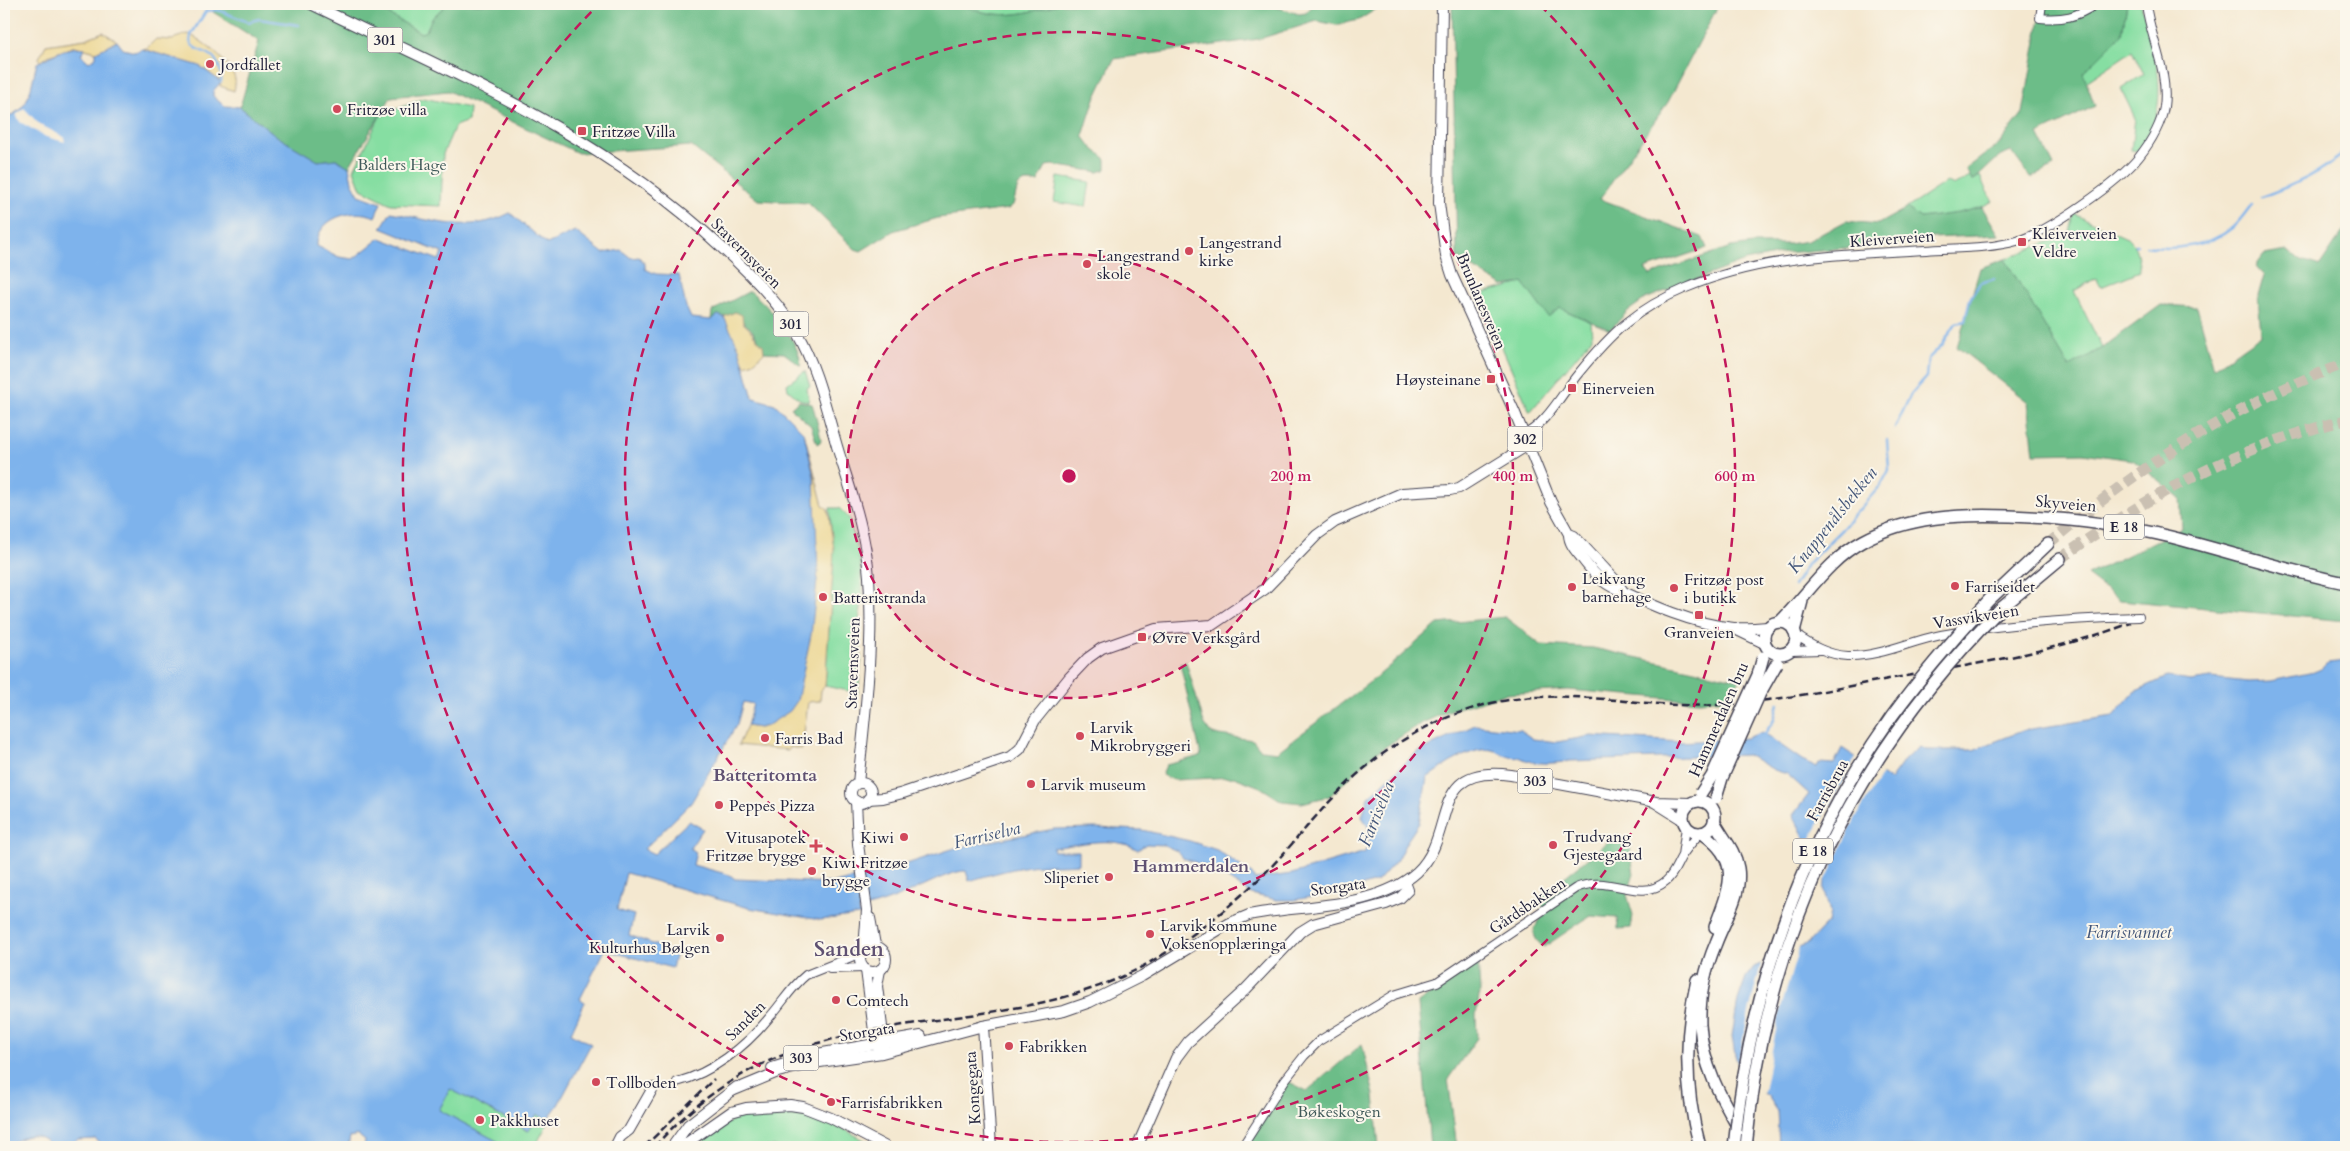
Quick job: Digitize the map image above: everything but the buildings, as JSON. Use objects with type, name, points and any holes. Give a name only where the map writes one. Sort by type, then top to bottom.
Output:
[{"type":"highway","name":"Skyveien","points":[[1780,622],[1803,599],[1834,562],[1873,536],[1922,520],[1978,515],[2053,517],[2108,524],[2172,537],[2298,573],[2346,584]]},
{"type":"highway","name":"Farrisbrua","points":[[1734,1147],[1742,1081],[1754,1021],[1779,936],[1805,869],[1837,804],[1888,722],[1936,660],[1989,600],[2048,544]]},
{"type":"highway","name":"Farrisbrua","points":[[1748,1147],[1757,1065],[1777,981],[1802,906],[1830,842],[1866,777],[1907,715],[1945,668],[1999,610],[2060,559]]},
{"type":"highway","name":"Skyveien","points":[[1795,633],[1803,599]]},
{"type":"highway","name":"E 18","points":[[1768,627],[1780,622]]},
{"type":"highway","points":[[1780,622],[1787,624],[1795,633]]},
{"type":"highway","points":[[1768,627],[1765,633],[1765,649],[1774,654],[1788,652]]},
{"type":"highway","name":"E 18","points":[[1788,652],[1795,644],[1795,633]]},
{"type":"highway","name":"Hammerdalen bru","points":[[1695,799],[1716,767],[1758,676],[1765,649]]},
{"type":"highway","name":"Hammerdalen bru","points":[[1714,816],[1716,798],[1722,778],[1760,693],[1777,663],[1788,652]]},
{"type":"highway","points":[[1700,1147],[1690,1096],[1688,1032],[1699,972],[1727,894],[1730,874],[1728,860],[1721,848],[1701,833],[1692,832],[1680,816],[1695,799],[1708,803],[1714,816],[1710,828],[1701,833]]},
{"type":"highway","name":"E 18","points":[[1714,816],[1736,858],[1738,883],[1736,895],[1716,942],[1705,975],[1701,1001],[1702,1037],[1712,1080],[1748,1147]]},
{"type":"main road","name":"Stavernsveien","points":[[311,4],[512,101],[605,154],[663,196],[707,233],[759,284],[783,312],[804,346],[814,374],[865,545],[870,593],[864,731],[865,785]]},
{"type":"main road","name":"Brunlanesveien","points":[[1442,4],[1438,190],[1444,247],[1452,275],[1528,445],[1551,502],[1569,534],[1569,540],[1584,561],[1608,584],[1636,599],[1671,612],[1734,628],[1768,627]]},
{"type":"main road","points":[[864,800],[883,798],[920,788],[1010,757],[1020,749],[1035,720],[1069,678],[1088,658],[1111,643],[1156,629],[1212,625],[1265,589],[1318,534],[1353,513],[1402,493],[1459,488],[1528,445]]},
{"type":"main road","name":"Brunlanesveien","points":[[1734,628],[1765,649]]},
{"type":"main road","name":"Storgata","points":[[672,1147],[681,1134],[702,1114],[732,1091],[778,1072],[967,1027],[983,1026],[1064,1011],[1090,1002],[1142,976],[1230,923],[1248,915],[1376,896],[1405,882],[1418,871],[1431,854],[1451,796],[1460,784],[1473,776],[1492,773],[1504,774],[1653,802],[1680,816]]},
{"type":"main road","points":[[865,785],[889,795]]},
{"type":"main road","name":"301","points":[[864,800],[852,792],[865,785],[871,793],[864,800],[858,844],[867,910],[875,945],[883,949],[886,956],[885,965],[880,970],[878,986],[881,1046]]},
{"type":"main road","points":[[1680,816],[1695,799]]},
{"type":"main road","points":[[1137,1147],[1176,1058],[1188,1042],[1224,1010],[1300,932],[1313,924],[1374,908],[1400,898],[1408,890],[1405,882]]},
{"type":"main road","name":"301","points":[[867,910],[860,961],[865,969],[881,1046]]},
{"type":"main road","points":[[862,951],[875,945]]},
{"type":"main road","points":[[865,969],[874,972],[880,970]]},
{"type":"main road","name":"Kongegata","points":[[983,1026],[991,1147]]},
{"type":"main road","points":[[615,1147],[620,1137],[629,1130],[653,1088]]},
{"type":"main road","points":[[681,1147],[730,1112],[746,1108],[790,1105],[803,1106],[832,1118],[886,1147]]},
{"type":"main road","points":[[681,1134],[694,1137]]},
{"type":"street","points":[[2042,4],[2040,18],[2078,16],[2096,4]]},
{"type":"street","name":"Kleiverveien","points":[[1523,435],[1536,428],[1579,372],[1631,317],[1653,303],[1686,288],[1721,274],[1761,263],[1799,258],[1972,247],[2016,241],[2042,230],[2067,214],[2128,169],[2146,148],[2158,127],[2164,108],[2165,91],[2146,4]]},
{"type":"street","name":"Vassvikveien","points":[[1795,633],[1821,650],[1838,655],[1859,656],[1928,638],[2005,625],[2138,617]]},
{"type":"street","name":"Vassvikveien","points":[[1788,652],[1821,650]]},
{"type":"street","name":"Gårdsbakken","points":[[1680,816],[1682,855]]},
{"type":"street","name":"Gårdsbakken","points":[[1242,1147],[1285,1080],[1311,1048],[1328,1035],[1394,995],[1437,982],[1576,888],[1599,882],[1638,890],[1652,888],[1670,877],[1682,855],[1701,833]]},
{"type":"street","name":"Sanden","points":[[677,1082],[714,1066],[738,1049],[763,1026],[806,975],[825,969],[862,951]]},
{"type":"street","name":"Sanden","points":[[825,969],[865,969]]},
{"type":"green space","points":[[217,4],[371,4],[421,33],[426,31],[432,18],[447,4],[961,4],[986,13],[1010,15],[1058,4],[1266,4],[1299,14],[1306,13],[1314,4],[1384,4],[1359,20],[1336,25],[1317,21],[1259,39],[1114,59],[1094,101],[1083,136],[1092,148],[1106,159],[1106,169],[1099,172],[1052,165],[1046,166],[1038,182],[1025,182],[1018,186],[1013,205],[1008,209],[938,218],[893,231],[861,251],[855,249],[808,203],[758,200],[691,146],[578,153],[448,91],[391,97],[349,167],[336,159],[318,161],[278,137],[240,107],[259,41],[213,12]]},
{"type":"green space","points":[[371,4],[447,4],[432,18],[426,32],[421,33]]},
{"type":"green space","points":[[961,4],[1058,4],[1010,15],[986,13]]},
{"type":"green space","points":[[1452,4],[1719,4],[1668,102],[1600,199],[1702,237],[1707,248],[1645,269],[1650,275],[1731,247],[1808,241],[1846,221],[1878,224],[1907,208],[1920,218],[1959,213],[1982,207],[1999,235],[1931,238],[1893,244],[1785,253],[1745,261],[1645,299],[1628,311],[1610,330],[1560,308],[1548,317],[1523,283],[1503,286],[1457,258]]},
{"type":"green space","points":[[2046,4],[2127,4],[2122,34],[2083,73],[2095,106],[2038,134],[2054,166],[2031,178],[2011,151],[1995,160],[1972,181],[1966,169],[2000,143],[2023,113],[2040,19]]},
{"type":"green space","points":[[2127,4],[2141,4],[2152,42],[2158,79],[2159,98],[2156,116],[2149,134],[2137,151],[2131,150],[2135,118],[2121,89],[2144,74],[2132,51],[2086,82],[2083,73],[2122,34]]},
{"type":"green space","name":"Balders Hage","points":[[424,98],[469,108],[468,121],[455,126],[443,154],[441,206],[391,204],[361,189],[354,170],[380,116]]},
{"type":"green space","points":[[1980,176],[1993,201],[1976,209],[1920,218],[1907,208],[1946,182],[1955,185],[1970,177],[1972,181]]},
{"type":"green space","points":[[1058,177],[1090,182],[1086,207],[1054,202]]},
{"type":"green space","points":[[2074,214],[2129,239],[2136,250],[2140,271],[2101,287],[2096,278],[2074,291],[2102,348],[2069,368],[2005,259],[2070,233]]},
{"type":"green space","points":[[2346,227],[2346,621],[2120,600],[2087,575],[2182,528],[2180,498],[2133,460],[2083,453],[2034,454],[2028,402],[1957,347],[1980,268],[2005,259],[2069,367],[2102,348],[2161,305],[2197,307],[2214,368],[2261,335],[2258,296],[2264,275],[2256,266],[2264,255],[2287,251],[2302,260],[2320,266]]},
{"type":"green space","points":[[1523,283],[1548,316],[1560,308],[1591,322],[1592,338],[1530,412],[1479,294]]},
{"type":"green space","points":[[750,291],[774,315],[789,335],[799,356],[801,366],[784,353],[764,352],[763,345],[735,312],[724,317],[718,315],[711,320],[712,311]]},
{"type":"green space","points":[[805,371],[810,386],[807,388],[809,402],[799,399],[788,390],[787,384]]},
{"type":"green space","points":[[799,401],[812,404],[821,438],[821,441],[817,444],[811,426],[791,408]]},
{"type":"green space","points":[[830,508],[839,508],[849,518],[860,562],[863,597],[859,620],[861,661],[858,693],[825,686],[833,570]]},
{"type":"green space","points":[[1505,617],[1541,645],[1593,648],[1740,680],[1727,699],[1699,701],[1568,690],[1505,694],[1451,710],[1420,724],[1373,755],[1330,796],[1302,803],[1282,801],[1260,787],[1234,777],[1174,780],[1162,775],[1166,765],[1201,756],[1180,663],[1186,662],[1204,723],[1212,734],[1253,740],[1261,750],[1277,752],[1378,676],[1438,624]]},
{"type":"green space","points":[[1618,834],[1623,844],[1629,842],[1634,874],[1627,895],[1633,915],[1631,928],[1618,929],[1617,918],[1590,916],[1544,947],[1539,943],[1534,934],[1536,925],[1547,912],[1537,899]]},
{"type":"green space","points":[[1478,960],[1480,991],[1476,1015],[1477,1038],[1448,1079],[1457,1147],[1430,1147],[1418,1003]]},
{"type":"green space","name":"Bøkeskogen","points":[[1362,1044],[1374,1095],[1379,1147],[1242,1147],[1285,1080],[1307,1091]]},
{"type":"green space","points":[[450,1089],[528,1131],[537,1114],[549,1121],[537,1143],[543,1147],[508,1147],[439,1110]]},
{"type":"green space","points":[[795,1111],[829,1121],[877,1147],[704,1147],[704,1136],[740,1116]]},
{"type":"sand","points":[[103,32],[117,41],[96,52],[75,46],[48,56],[40,62],[39,58],[46,45],[86,39]]},
{"type":"sand","name":"Jordfallet","points":[[188,34],[207,46],[227,65],[235,78],[234,91],[220,86],[221,82],[200,66],[142,49],[147,48],[156,39],[173,40]]},
{"type":"sand","points":[[735,312],[742,315],[743,323],[763,345],[764,352],[754,362],[745,365],[724,317]]},
{"type":"sand","points":[[804,433],[823,505],[828,509],[834,549],[825,686],[821,690],[820,701],[808,702],[802,749],[789,747],[788,750],[738,745],[747,726],[759,728],[767,726],[814,520],[814,477]]},
{"type":"water","points":[[117,41],[123,49],[135,52],[142,49],[200,66],[221,82],[213,91],[213,96],[224,106],[240,107],[278,137],[318,161],[336,159],[349,167],[352,182],[359,195],[381,203],[375,217],[357,213],[347,214],[329,222],[318,236],[317,246],[339,257],[353,259],[380,238],[439,260],[442,253],[381,228],[391,212],[451,224],[480,223],[510,213],[547,244],[575,231],[603,253],[621,250],[631,258],[639,257],[645,264],[645,269],[656,274],[679,275],[686,307],[691,318],[711,320],[718,315],[724,317],[739,348],[753,398],[775,404],[804,433],[814,477],[818,572],[811,635],[797,701],[790,711],[767,726],[759,728],[747,726],[753,704],[743,702],[737,724],[691,803],[644,849],[654,854],[689,821],[703,829],[690,848],[696,852],[693,865],[730,875],[735,879],[833,883],[873,875],[955,848],[1054,829],[1095,828],[1142,830],[1190,841],[1217,850],[1252,874],[1254,879],[1292,874],[1365,852],[1370,834],[1368,826],[1362,817],[1368,797],[1416,753],[1475,725],[1520,730],[1533,739],[1557,742],[1591,736],[1680,742],[1747,738],[1762,732],[1802,760],[1817,767],[1819,763],[1834,764],[1842,748],[1890,780],[1906,758],[1920,747],[1926,750],[1973,750],[2025,730],[2113,716],[2134,692],[2167,677],[2190,681],[2211,678],[2248,682],[2271,681],[2314,672],[2321,669],[2327,663],[2346,661],[2346,1147],[1779,1147],[1777,1110],[1768,1096],[1755,1088],[1738,1064],[1732,1036],[1738,1000],[1746,977],[1754,967],[1808,943],[1828,922],[1830,912],[1823,888],[1826,880],[1793,815],[1809,794],[1787,774],[1774,770],[1748,755],[1544,763],[1525,760],[1519,757],[1509,757],[1492,750],[1484,750],[1458,758],[1427,778],[1419,823],[1397,860],[1378,881],[1357,888],[1295,900],[1277,900],[1251,894],[1211,868],[1183,858],[1177,851],[1164,845],[1146,844],[1138,850],[1129,845],[1108,842],[1053,848],[1054,851],[1079,851],[1079,864],[1023,867],[969,881],[966,871],[957,872],[895,898],[859,909],[860,915],[820,920],[749,908],[626,873],[617,910],[634,915],[629,935],[676,953],[672,968],[605,950],[580,999],[585,1002],[571,1033],[591,1044],[558,1105],[547,1120],[537,1114],[529,1131],[450,1089],[439,1110],[508,1147],[364,1147],[365,1141],[358,1135],[350,1137],[348,1147],[106,1147],[95,1139],[77,1140],[70,1147],[54,1147],[37,1136],[28,1136],[8,1147],[4,1147],[4,118],[20,110],[24,104],[31,89],[37,63],[60,52],[78,47],[85,48],[81,55],[89,62],[96,57],[96,52]]},
{"type":"pier","points":[[24,108],[39,124],[64,137],[65,142],[46,137],[20,122],[16,115]]},
{"type":"pier","points":[[1857,755],[1883,772],[1855,819],[1821,890],[1823,880],[1806,847]]},
{"type":"pier","points":[[1800,944],[1779,1015],[1763,1096],[1745,1083],[1737,1067],[1750,1007],[1762,960]]},
{"type":"waterway","points":[[221,82],[220,69],[217,62],[209,54],[197,49],[190,42],[191,35],[206,11],[218,10],[248,22],[259,19],[299,25]]},
{"type":"waterway","name":"Knappenålsbekken","points":[[2261,197],[2306,178],[2327,166],[2346,151]]},
{"type":"waterway","name":"Knappenålsbekken","points":[[2146,246],[2168,248],[2203,243],[2232,228],[2252,204]]},
{"type":"waterway","name":"Knappenålsbekken","points":[[1895,428],[1911,394],[1926,377],[1928,359],[1942,345],[1956,323],[1965,321],[1970,299],[1980,283],[1994,279]]},
{"type":"waterway","name":"Knappenålsbekken","points":[[1794,586],[1808,563],[1842,529],[1881,485],[1889,470],[1887,440]]},
{"type":"waterway","name":"Knappenålsbekken","points":[[1764,735],[1774,720],[1778,703]]},
{"type":"tunnel","points":[[2048,544],[2118,488],[2189,440],[2263,399],[2346,363]]},
{"type":"tunnel","points":[[2060,559],[2126,514],[2196,475],[2269,443],[2346,420]]},
{"type":"railway","points":[[654,1147],[690,1112],[726,1084],[763,1064],[802,1048],[884,1028],[997,1011],[1057,999],[1115,980],[1153,961],[1206,925],[1239,897],[1270,868],[1336,795],[1369,764],[1425,728],[1466,710],[1517,699],[1546,697],[1574,697],[1687,705],[1716,705],[1777,699],[2006,658],[2069,643],[2131,623]]},
{"type":"railway","points":[[644,1147],[714,1079]]},
{"type":"place","name":"Jordfallet","points":[[210,64]]},
{"type":"place","name":"Fritzøe villa","points":[[337,109]]},
{"type":"place","name":"Fritzøe Villa","points":[[582,131]]},
{"type":"place","name":"Kleiverveien Veldre","points":[[2022,242]]},
{"type":"place","name":"Langestrand kirke","points":[[1189,251]]},
{"type":"place","name":"Langestrand skole","points":[[1087,264]]},
{"type":"place","name":"Høysteinane","points":[[1491,379]]},
{"type":"place","name":"Einerveien","points":[[1572,388]]},
{"type":"place","name":"Farriseidet","points":[[1955,586]]},
{"type":"place","name":"Leikvang barnehage","points":[[1572,587]]},
{"type":"place","name":"Fritzøe post i butikk","points":[[1674,588]]},
{"type":"place","name":"Batteristranda","points":[[823,597]]},
{"type":"place","name":"Granveien","points":[[1699,615]]},
{"type":"place","name":"Øvre Verksgård","points":[[1142,637]]},
{"type":"place","name":"Larvik Mikrobryggeri","points":[[1080,736]]},
{"type":"place","name":"Farris Bad","points":[[765,738]]},
{"type":"place","name":"Larvik museum","points":[[1031,784]]},
{"type":"place","name":"Peppes Pizza","points":[[719,805]]},
{"type":"place","name":"Kiwi","points":[[904,837]]},
{"type":"place","name":"Trudvang Gjestegaard","points":[[1553,845]]},
{"type":"place","name":"Vitusapotek Fritzøe brygge","points":[[816,846]]},
{"type":"place","name":"Kiwi Fritzøe brygge","points":[[812,871]]},
{"type":"place","name":"Sliperiet","points":[[1109,877]]},
{"type":"place","name":"Larvik kommune Voksenopplæringa","points":[[1150,934]]},
{"type":"place","name":"Larvik Kulturhus Bølgen","points":[[720,938]]},
{"type":"place","name":"Comtech","points":[[836,1000]]},
{"type":"place","name":"Fabrikken","points":[[1009,1046]]},
{"type":"place","name":"Tollboden","points":[[596,1082]]},
{"type":"place","name":"Farrisfabrikken","points":[[831,1102]]},
{"type":"place","name":"Pakkhuset","points":[[480,1120]]},
{"type":"district","name":"Batteritomta","points":[[765,775]]},
{"type":"district","name":"Hammerdalen","points":[[1191,866]]},
{"type":"district","name":"Sanden","points":[[849,949]]},
{"type":"water label","name":"Farriselva","points":[[1376,814]]},
{"type":"water label","name":"Farriselva","points":[[987,835]]},
{"type":"water label","name":"Farrisvannet","points":[[2129,932]]}]
